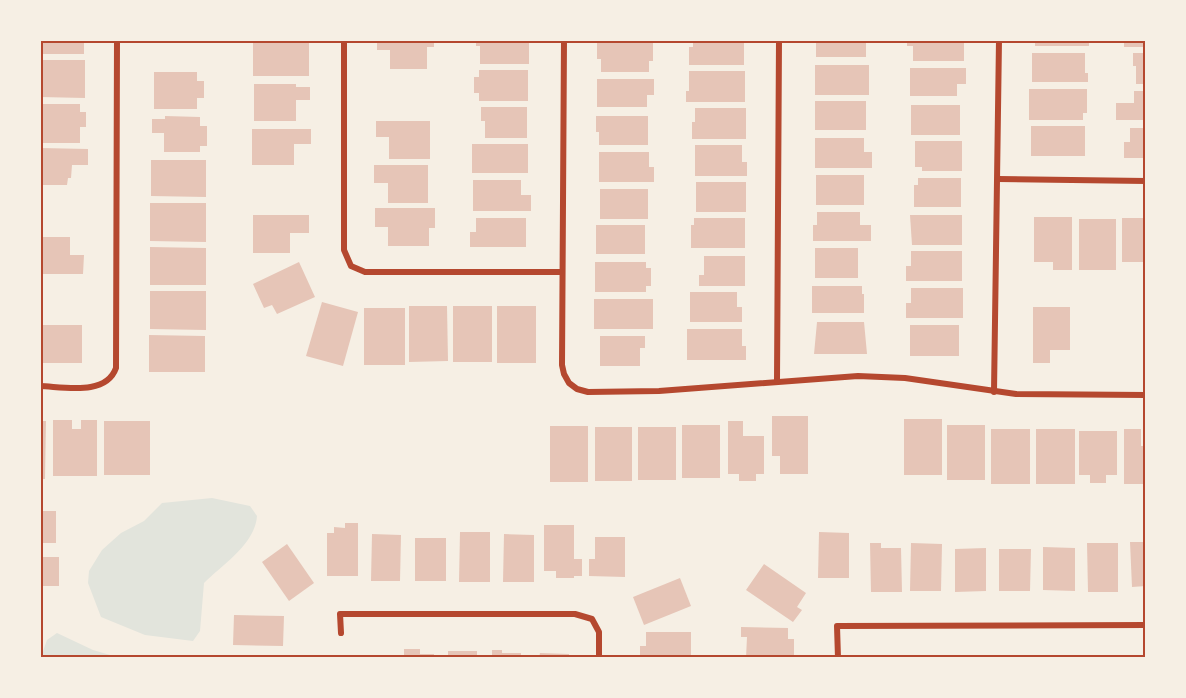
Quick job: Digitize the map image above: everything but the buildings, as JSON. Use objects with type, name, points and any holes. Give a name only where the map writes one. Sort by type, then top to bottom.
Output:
[{"type":"street","points":[[40,386],[94,387],[109,381],[116,368],[117,40]]},
{"type":"street","points":[[344,40],[344,250],[351,266],[365,272],[562,272]]},
{"type":"street","points":[[564,40],[562,364],[569,383],[578,389],[588,392],[634,392],[832,377],[880,377],[1016,394],[1146,395]]},
{"type":"street","points":[[777,381],[780,40]]},
{"type":"street","points":[[994,392],[999,40]]},
{"type":"street","points":[[998,179],[1146,181]]},
{"type":"street","points":[[341,633],[340,614],[575,614],[592,620],[599,632],[598,657]]},
{"type":"street","points":[[838,657],[837,626],[1146,625]]},
{"type":"shaded area","points":[[212,498],[250,506],[257,516],[251,536],[229,561],[204,583],[200,631],[193,641],[145,635],[101,617],[88,583],[89,571],[102,550],[121,533],[144,521],[162,503]]},
{"type":"shaded area","points":[[57,633],[93,650],[117,657],[41,657],[47,640]]}]
